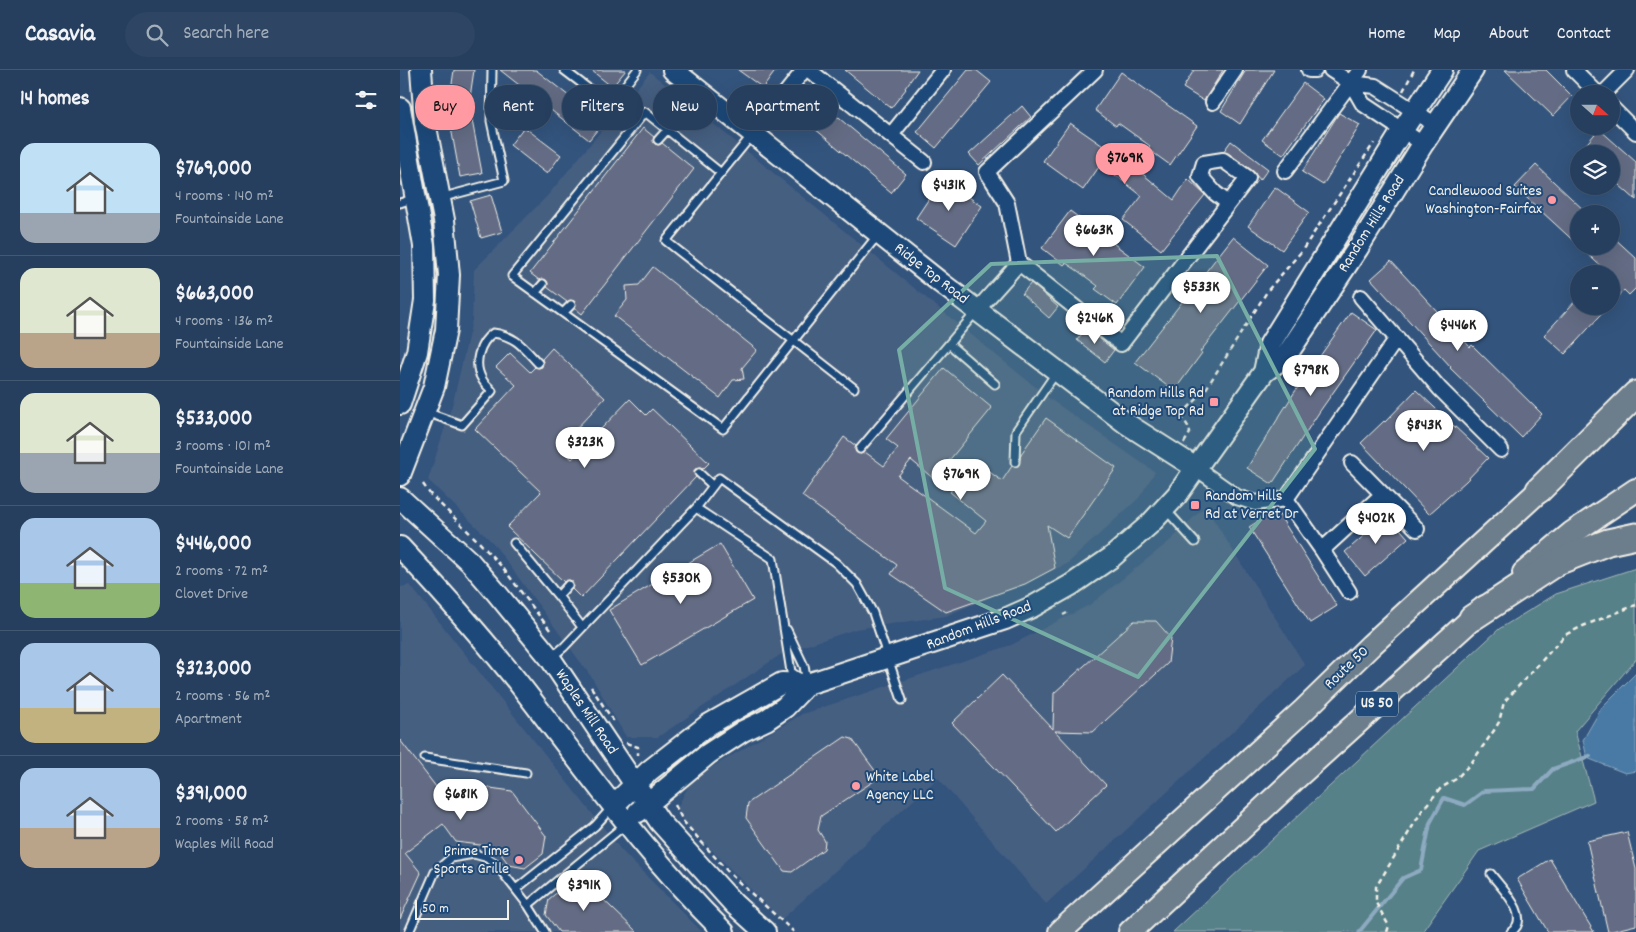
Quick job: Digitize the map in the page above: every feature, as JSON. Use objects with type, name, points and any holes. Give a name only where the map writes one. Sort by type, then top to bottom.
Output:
[{"type":"highway","points":[[1539,490],[1636,394]]},
{"type":"highway","points":[[1472,618],[1557,562],[1608,542],[1636,536]]},
{"type":"main road","name":"Route 50","points":[[1060,932],[1304,710],[1371,645],[1539,490],[1636,406]]},
{"type":"main road","name":"US 50","points":[[1130,932],[1472,618],[1572,534],[1636,490]]},
{"type":"street","points":[[400,475],[434,387],[446,330],[449,275],[444,220],[426,122],[421,70]]},
{"type":"street","name":"Ridge Top Road","points":[[673,70],[977,310],[1127,424],[1196,468]]},
{"type":"street","points":[[754,134],[804,70]]},
{"type":"street","points":[[809,70],[924,162]]},
{"type":"street","points":[[891,135],[943,70]]},
{"type":"street","points":[[1095,70],[987,172],[1007,203],[1019,263],[1121,344],[1228,203]]},
{"type":"street","points":[[1213,102],[1235,70]]},
{"type":"street","points":[[1309,70],[1315,70]]},
{"type":"street","points":[[1331,70],[1351,83],[1375,86],[1436,125]]},
{"type":"street","points":[[1285,171],[1360,70]]},
{"type":"street","name":"Random Hills Road","points":[[1264,372],[1270,344],[1395,126],[1407,107],[1442,70]]},
{"type":"street","name":"Random Hills Road","points":[[613,806],[649,771],[708,725],[782,683],[807,684],[973,630],[1032,607],[1072,585],[1112,557],[1150,524],[1177,494],[1264,372],[1286,356],[1473,70]]},
{"type":"street","points":[[1574,70],[1589,85]]},
{"type":"street","points":[[1612,85],[1627,70]]},
{"type":"street","points":[[1351,83],[1363,104],[1423,144]]},
{"type":"street","points":[[400,108],[408,200],[424,246],[425,300],[416,352],[400,404]]},
{"type":"street","points":[[1620,116],[1636,132]]},
{"type":"street","points":[[977,310],[1019,263]]},
{"type":"street","points":[[1361,297],[1440,389],[1501,450]]},
{"type":"street","points":[[1196,468],[1237,497],[1255,504],[1286,499],[1397,338]]},
{"type":"street","points":[[1352,463],[1417,529]]},
{"type":"street","points":[[1322,550],[1383,494]]},
{"type":"street","name":"Waples Mill Road","points":[[400,498],[470,562],[495,591],[550,658],[646,804],[671,836],[734,904],[765,932]]},
{"type":"street","points":[[1286,499],[1349,592]]},
{"type":"street","name":"Waples Mill Road","points":[[400,547],[425,573],[505,666],[651,854],[724,932]]},
{"type":"street","points":[[400,567],[411,568],[425,573]]},
{"type":"street","name":"Random Hills Road","points":[[626,824],[646,804],[708,754],[785,707],[807,684]]},
{"type":"lane","points":[[440,198],[504,181],[491,120],[492,70]]},
{"type":"lane","points":[[564,70],[610,105],[637,70]]},
{"type":"lane","points":[[653,119],[645,112],[512,276],[723,429],[879,234]]},
{"type":"lane","points":[[658,140],[667,130],[721,173]]},
{"type":"lane","points":[[754,134],[666,241],[854,388]]},
{"type":"lane","points":[[535,293],[543,284]]},
{"type":"lane","points":[[563,313],[571,305]]},
{"type":"lane","points":[[860,449],[977,310]]},
{"type":"lane","points":[[425,412],[462,425],[492,391],[482,381],[478,370],[481,347],[486,338],[493,333],[505,334],[515,339],[538,363]]},
{"type":"lane","points":[[949,344],[995,384]]},
{"type":"lane","points":[[1015,462],[1016,431],[1058,371]]},
{"type":"lane","points":[[699,473],[713,486]]},
{"type":"lane","points":[[550,658],[564,647],[696,508],[719,478],[836,563],[857,584],[873,612],[902,700]]},
{"type":"lane","points":[[696,508],[773,559],[791,672],[807,684]]},
{"type":"lane","points":[[1164,508],[1195,542]]},
{"type":"lane","points":[[514,543],[582,627]]},
{"type":"lane","points":[[558,596],[568,585]]},
{"type":"lane","points":[[783,623],[804,666],[807,684]]},
{"type":"lane","points":[[425,758],[526,773]]},
{"type":"lane","points":[[516,889],[595,826],[613,806]]},
{"type":"lane","points":[[528,905],[626,824]]},
{"type":"lane","points":[[409,932],[436,872],[451,858],[474,854],[485,857],[495,863],[528,905],[545,932]]},
{"type":"lane","points":[[1491,874],[1518,910],[1520,918],[1516,929],[1512,932]]},
{"type":"path","points":[[1407,107],[1406,82],[1414,70]]},
{"type":"path","points":[[1177,456],[1190,433],[1179,412],[1187,409],[1204,392],[1268,290],[1301,252],[1395,126]]},
{"type":"path","points":[[1387,932],[1389,926],[1376,903],[1376,888],[1423,809],[1441,788],[1456,778],[1472,762],[1495,730],[1504,702],[1566,636],[1583,626],[1636,605]]},
{"type":"path","points":[[1063,615],[1066,612]]},
{"type":"path","points":[[675,805],[683,821],[730,873],[794,932]]},
{"type":"highlighted area","points":[[1217,256],[1315,449],[1138,677],[945,588],[899,350],[991,264]]},
{"type":"shaded area","points":[[650,72],[666,85],[653,85],[653,130],[717,130],[717,127],[1050,399],[1155,472],[1139,498],[1067,564],[946,616],[856,629],[783,653],[658,737],[626,737],[592,678],[493,543],[428,480],[453,402],[472,320],[474,270],[548,195],[602,130],[643,130],[643,85],[639,85]]},
{"type":"shaded area","points":[[1205,506],[1305,665],[1046,904],[938,778],[781,920],[683,821],[677,808],[692,779],[802,714],[1011,645],[1091,604],[1172,539]]},
{"type":"shaded area","points":[[410,585],[622,851],[702,932],[400,932],[400,587]]},
{"type":"shaded area","points":[[1636,673],[1636,771],[1625,773],[1587,758],[1583,740],[1602,707]]},
{"type":"green space","points":[[1636,568],[1636,659],[1575,731],[1594,801],[1479,851],[1422,932],[1173,932],[1499,629],[1556,594]]},
{"type":"building","points":[[454,70],[474,70],[472,85],[452,85]]},
{"type":"building","points":[[500,70],[536,70],[562,91],[562,119],[552,111],[552,85],[519,85]]},
{"type":"building","points":[[591,70],[626,70],[614,85],[610,85]]},
{"type":"building","points":[[738,70],[776,70],[765,85],[759,85]]},
{"type":"building","points":[[845,70],[918,70],[891,108]]},
{"type":"building","points":[[968,70],[976,70],[991,82],[936,148],[917,132]]},
{"type":"building","points":[[1194,70],[1223,70],[1204,101],[1183,88]]},
{"type":"building","points":[[1246,70],[1274,70],[1240,124],[1221,111]]},
{"type":"building","points":[[1505,70],[1546,70],[1570,94],[1570,98],[1553,116]]},
{"type":"building","points":[[1121,72],[1197,126],[1170,165],[1148,149],[1150,146],[1118,123],[1116,126],[1095,110]]},
{"type":"building","points":[[1303,83],[1324,99],[1283,155],[1262,140]]},
{"type":"building","points":[[1022,106],[1031,117],[979,165],[969,154]]},
{"type":"building","points":[[1339,113],[1360,125],[1323,185],[1302,172]]},
{"type":"building","points":[[838,117],[906,174],[891,193],[816,130],[838,130]]},
{"type":"building","points":[[1070,123],[1119,157],[1120,155],[1174,200],[1188,179],[1205,195],[1161,250],[1123,220],[1142,196],[1101,164],[1083,190],[1043,161]]},
{"type":"building","points":[[643,128],[654,137],[653,141],[655,144],[659,145],[662,143],[694,169],[582,314],[575,308],[576,304],[574,301],[570,300],[567,302],[547,287],[548,283],[546,280],[539,280],[530,273]]},
{"type":"building","points":[[451,130],[474,130],[482,173],[460,177]]},
{"type":"building","points":[[522,130],[528,130],[561,155],[547,174],[510,145]]},
{"type":"building","points":[[576,130],[597,130],[589,140]]},
{"type":"building","points":[[1594,135],[1606,135],[1617,145],[1586,145]]},
{"type":"building","points":[[1231,141],[1268,169],[1260,180],[1253,171],[1228,153],[1223,152]]},
{"type":"building","points":[[1620,148],[1636,162],[1636,200],[1620,186]]},
{"type":"building","name":"Candlewood Suites Washington-Fairfax","points":[[1536,165],[1578,205],[1570,205],[1570,238],[1515,187]]},
{"type":"building","points":[[942,179],[982,206],[956,245],[916,218]]},
{"type":"building","points":[[1275,187],[1309,212],[1282,250],[1248,226]]},
{"type":"building","points":[[491,195],[502,232],[481,238],[470,201]]},
{"type":"building","points":[[1070,211],[1145,267],[1117,305],[1095,289],[1098,286],[1066,263],[1064,265],[1042,248]]},
{"type":"building","points":[[1233,237],[1268,265],[1200,352],[1202,353],[1174,391],[1135,362]]},
{"type":"building","points":[[1620,243],[1636,258],[1636,288],[1629,295],[1624,290],[1620,294],[1620,265],[1599,265],[1589,255],[1620,255]]},
{"type":"building","points":[[1391,261],[1470,347],[1472,345],[1542,414],[1521,437],[1450,368],[1371,279]]},
{"type":"building","points":[[653,267],[757,350],[742,368],[744,379],[733,380],[720,398],[614,316],[627,300],[626,286],[639,285]]},
{"type":"building","points":[[1031,283],[1058,307],[1049,318],[1022,294]]},
{"type":"building","points":[[1570,307],[1570,315],[1601,315],[1565,354],[1544,335]]},
{"type":"building","points":[[1351,312],[1377,330],[1272,484],[1247,468],[1294,393]]},
{"type":"building","points":[[1086,328],[1114,350],[1105,362],[1077,340]]},
{"type":"building","points":[[552,348],[605,398],[559,447],[572,459],[630,399],[646,415],[652,409],[709,463],[703,469],[695,469],[696,477],[581,598],[572,589],[572,581],[564,582],[507,527],[541,492],[475,429],[516,385],[496,367],[510,353],[530,372],[535,367],[542,367],[542,359]]},
{"type":"building","points":[[944,368],[992,408],[934,479],[911,460],[898,476],[976,533],[986,521],[950,492],[973,460],[1002,481],[1012,466],[1019,465],[1021,454],[1046,418],[1116,468],[1067,538],[1047,525],[1055,568],[1025,584],[946,612],[891,574],[897,565],[802,496],[844,437],[856,446],[855,450],[857,453],[865,452],[884,466],[898,448],[886,439]]},
{"type":"building","points":[[1416,390],[1488,458],[1466,481],[1429,514],[1361,443],[1385,422]]},
{"type":"building","points":[[1276,510],[1337,606],[1310,623],[1249,527]]},
{"type":"building","points":[[1388,515],[1408,538],[1365,576],[1345,552]]},
{"type":"building","points":[[720,544],[753,600],[642,665],[609,610]]},
{"type":"building","points":[[1134,621],[1156,621],[1171,638],[1168,663],[1093,732],[1055,731],[1106,785],[1056,832],[952,723],[1002,675],[1053,729],[1054,693]]},
{"type":"building","points":[[845,737],[852,739],[876,772],[874,781],[821,816],[818,830],[825,841],[824,849],[792,872],[784,871],[746,818],[748,803]]},
{"type":"building","points":[[400,740],[440,792],[453,783],[512,791],[546,836],[543,854],[525,868],[509,865],[496,847],[456,842],[443,824],[405,853],[421,873],[400,919]]},
{"type":"building","points":[[1627,832],[1636,869],[1636,925],[1608,932],[1587,841]]},
{"type":"building","points":[[1550,859],[1594,932],[1548,932],[1517,879]]},
{"type":"building","points":[[570,882],[588,885],[637,932],[559,932],[546,915],[549,899]]},
{"type":"waterway","points":[[1359,932],[1403,878],[1421,870],[1430,823],[1444,798],[1465,805],[1484,791],[1534,789],[1553,769],[1590,756]]},
{"type":"place","name":"Candlewood Suites Washington-Fairfax","points":[[1552,200]]},
{"type":"place","name":"Random Hills Rd at Ridge Top Rd","points":[[1214,402]]},
{"type":"place","name":"Random Hills Rd at Verret Dr","points":[[1195,505]]},
{"type":"place","name":"White Label Agency LLC","points":[[856,786]]},
{"type":"place","name":"Prime Time Sports Grille","points":[[519,860]]}]
